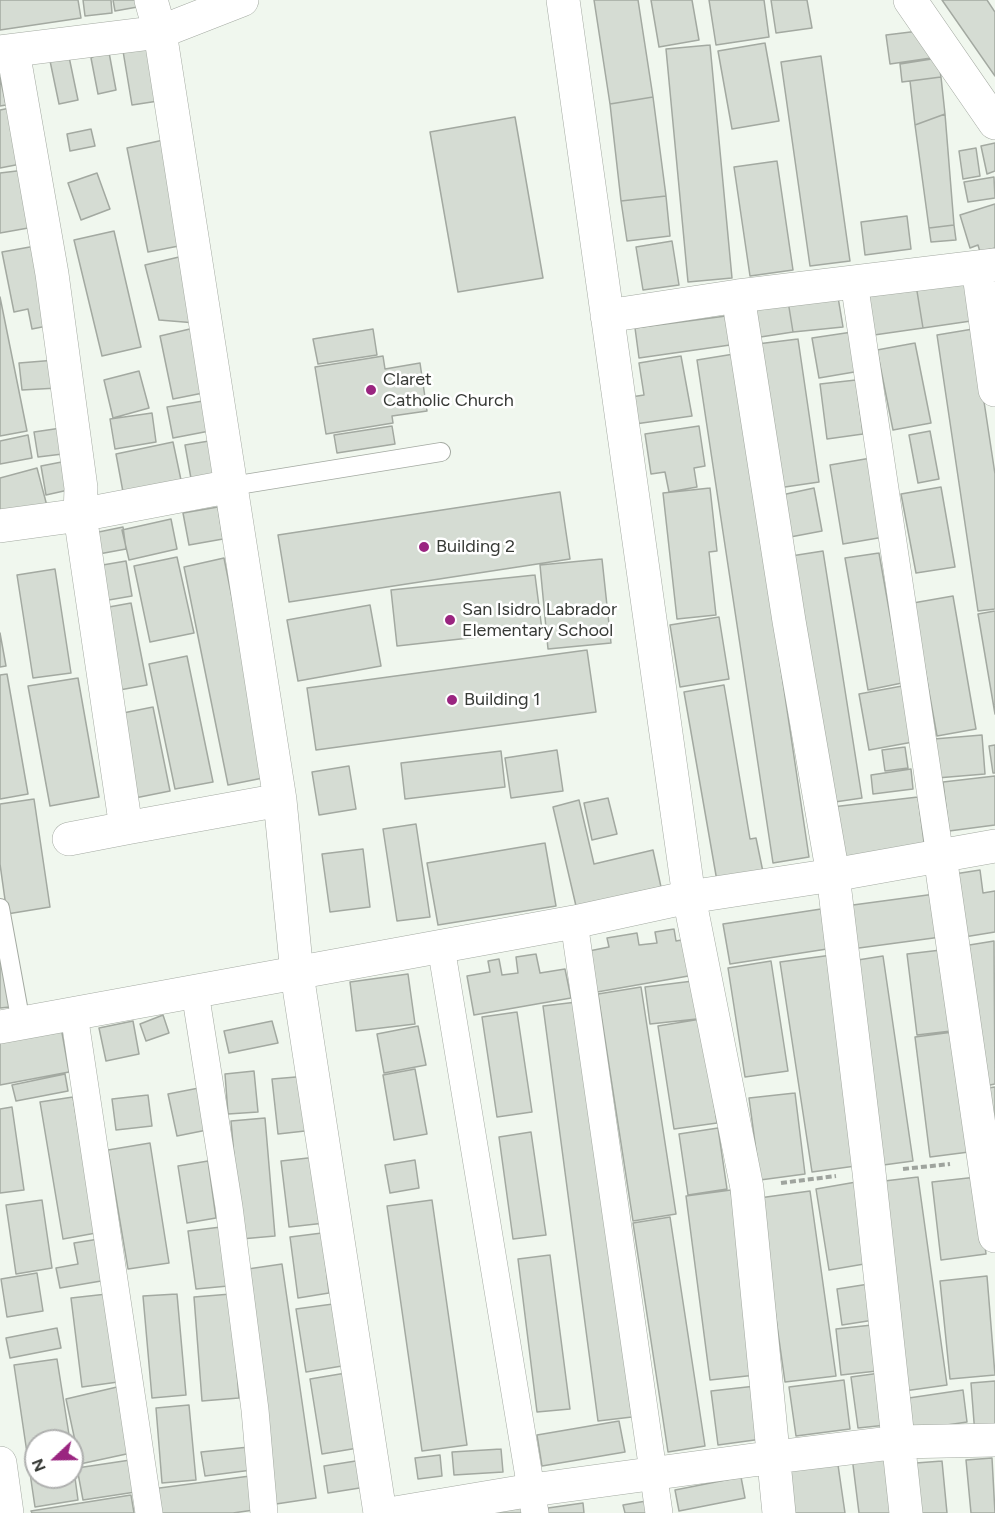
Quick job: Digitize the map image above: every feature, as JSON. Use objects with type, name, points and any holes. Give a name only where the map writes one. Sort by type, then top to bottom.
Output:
[{"type":"street","points":[[151,0],[160,32],[280,800],[297,974],[380,1513]]},
{"type":"street","points":[[126,828],[80,515],[81,488],[52,274],[7,52],[160,32],[242,0]]},
{"type":"street","points":[[563,0],[689,897],[747,1188],[779,1513]]},
{"type":"street","points":[[910,0],[995,123]]},
{"type":"street","points":[[607,316],[738,296],[987,266],[995,390]]},
{"type":"street","points":[[854,282],[995,1236]]},
{"type":"street","points":[[738,296],[789,621],[833,875],[906,1513]]},
{"type":"street","points":[[0,526],[80,515],[232,486]]},
{"type":"street","points":[[69,839],[280,800]]},
{"type":"street","points":[[10,1025],[574,922],[689,897],[833,875],[995,846]]},
{"type":"street","points":[[574,922],[659,1513]]},
{"type":"street","points":[[441,946],[533,1502]]},
{"type":"street","points":[[195,992],[229,1207],[255,1410],[264,1513]]},
{"type":"street","points":[[74,1014],[148,1513]]},
{"type":"street","points":[[394,1513],[533,1502],[654,1475],[775,1457],[899,1442],[995,1440]]},
{"type":"street","points":[[0,1463],[7,1513]]},
{"type":"lane","points":[[232,486],[441,452]]},
{"type":"lane","points":[[0,909],[10,1025]]},
{"type":"building","points":[[0,0],[78,0],[81,18],[0,30]]},
{"type":"building","points":[[83,0],[111,0],[112,13],[85,16]]},
{"type":"building","points":[[113,0],[142,0],[143,6],[115,11]]},
{"type":"building","points":[[594,0],[638,0],[653,97],[610,104]]},
{"type":"building","points":[[651,0],[692,0],[699,40],[659,47]]},
{"type":"building","points":[[709,0],[764,0],[769,37],[716,45]]},
{"type":"building","points":[[771,0],[807,0],[812,28],[776,33]]},
{"type":"building","points":[[942,0],[987,0],[995,12],[995,76]]},
{"type":"building","points":[[927,30],[931,58],[890,64],[886,35]]},
{"type":"building","points":[[765,43],[779,121],[732,129],[718,51]]},
{"type":"building","points":[[710,45],[732,278],[688,282],[666,49]]},
{"type":"building","points":[[156,46],[165,100],[132,105],[123,51]]},
{"type":"building","points":[[108,47],[116,90],[98,94],[91,58]]},
{"type":"building","points":[[68,52],[78,100],[59,104],[49,56]]},
{"type":"building","points":[[821,56],[850,261],[810,266],[781,62]]},
{"type":"building","points":[[938,58],[941,77],[902,82],[900,64]]},
{"type":"building","points":[[0,77],[6,105],[0,106]]},
{"type":"building","points":[[941,77],[945,114],[915,125],[910,81]]},
{"type":"building","points":[[653,97],[666,196],[621,201],[610,104]]},
{"type":"building","points":[[20,106],[31,162],[0,168],[0,110]]},
{"type":"building","points":[[945,114],[954,225],[929,228],[915,125]]},
{"type":"building","points":[[515,117],[543,278],[458,292],[430,132]]},
{"type":"building","points":[[91,129],[95,146],[70,151],[67,134]]},
{"type":"building","points":[[168,139],[189,244],[148,252],[127,148]]},
{"type":"building","points":[[995,143],[995,171],[987,174],[981,146]]},
{"type":"building","points":[[976,148],[980,176],[963,179],[959,151]]},
{"type":"building","points":[[777,161],[793,270],[750,276],[734,167]]},
{"type":"building","points":[[25,170],[34,227],[0,233],[0,173]]},
{"type":"building","points":[[97,173],[110,209],[81,220],[68,183]]},
{"type":"building","points":[[994,177],[995,198],[968,202],[964,182]]},
{"type":"building","points":[[666,196],[670,236],[627,241],[621,201]]},
{"type":"building","points":[[995,204],[995,248],[980,252],[978,245],[970,248],[960,215]]},
{"type":"building","points":[[907,216],[911,249],[865,255],[861,222]]},
{"type":"building","points":[[954,225],[956,240],[931,242],[929,228]]},
{"type":"building","points":[[114,231],[141,347],[102,356],[74,240]]},
{"type":"building","points":[[672,241],[679,285],[643,290],[636,247]]},
{"type":"building","points":[[41,245],[57,324],[32,329],[28,309],[14,312],[2,252]]},
{"type":"building","points":[[179,257],[196,323],[159,320],[145,265]]},
{"type":"building","points":[[965,278],[971,321],[923,328],[916,285]]},
{"type":"building","points":[[916,285],[923,328],[874,335],[868,291]]},
{"type":"building","points":[[0,297],[27,431],[0,436]]},
{"type":"building","points":[[838,297],[843,327],[793,332],[788,301]]},
{"type":"building","points":[[788,301],[793,332],[754,338],[749,307]]},
{"type":"building","points":[[726,316],[730,345],[639,358],[635,328]]},
{"type":"building","points":[[194,328],[208,392],[173,399],[160,336]]},
{"type":"building","points":[[373,329],[377,355],[318,364],[313,339]]},
{"type":"building","points":[[973,329],[995,474],[995,609],[978,611],[937,335]]},
{"type":"building","points":[[859,331],[866,370],[819,378],[812,338]]},
{"type":"building","points":[[798,339],[819,482],[778,488],[757,344]]},
{"type":"building","points":[[915,343],[931,423],[893,430],[877,350]]},
{"type":"building","points":[[734,354],[809,857],[773,863],[697,360]]},
{"type":"building","name":"Claret Catholic Church","points":[[383,356],[385,369],[420,363],[427,411],[392,416],[393,423],[326,434],[315,367]]},
{"type":"building","points":[[681,356],[692,416],[635,424],[631,397],[644,395],[639,363]]},
{"type":"building","points":[[56,360],[58,388],[22,390],[19,363]]},
{"type":"building","points":[[139,371],[149,408],[113,418],[104,380]]},
{"type":"building","points":[[856,380],[863,434],[827,439],[820,384]]},
{"type":"building","points":[[215,399],[220,429],[173,438],[167,407]]},
{"type":"building","points":[[152,413],[156,442],[115,449],[110,419]]},
{"type":"building","points":[[392,426],[395,444],[337,453],[334,435]]},
{"type":"building","points":[[699,426],[705,466],[694,468],[697,487],[669,492],[665,472],[651,474],[645,434]]},
{"type":"building","points":[[68,427],[71,453],[38,457],[34,432]]},
{"type":"building","points":[[930,431],[939,479],[918,483],[909,435]]},
{"type":"building","points":[[28,435],[32,458],[0,464],[0,441]]},
{"type":"building","points":[[215,440],[222,479],[192,484],[185,445]]},
{"type":"building","points":[[173,442],[181,480],[123,492],[116,454]]},
{"type":"building","points":[[871,458],[884,537],[843,544],[830,465]]},
{"type":"building","points":[[72,460],[77,488],[46,495],[41,466]]},
{"type":"building","points":[[37,468],[47,506],[0,518],[0,478]]},
{"type":"building","points":[[941,487],[955,567],[916,573],[901,494]]},
{"type":"building","points":[[710,488],[717,551],[709,552],[716,615],[677,619],[663,493]]},
{"type":"building","points":[[814,488],[822,531],[785,538],[777,496]]},
{"type":"building","name":"Building 2","points":[[560,492],[570,559],[289,602],[278,535]]},
{"type":"building","points":[[218,507],[223,539],[189,545],[183,513]]},
{"type":"building","points":[[171,519],[177,549],[129,560],[122,530]]},
{"type":"building","points":[[123,527],[126,549],[88,556],[84,535]]},
{"type":"building","points":[[823,551],[862,798],[828,803],[791,556]]},
{"type":"building","points":[[879,553],[902,683],[868,690],[845,558]]},
{"type":"building","points":[[177,557],[194,633],[150,642],[134,566]]},
{"type":"building","points":[[224,558],[268,777],[228,785],[184,567]]},
{"type":"building","points":[[602,559],[611,643],[548,649],[540,565]]},
{"type":"building","points":[[126,561],[132,596],[97,602],[91,567]]},
{"type":"building","points":[[55,569],[71,673],[33,678],[17,575]]},
{"type":"building","points":[[535,575],[542,630],[397,646],[391,590]]},
{"type":"building","points":[[953,596],[976,729],[937,736],[913,603]]},
{"type":"building","points":[[131,603],[147,685],[114,691],[98,609]]},
{"type":"building","points":[[370,605],[381,666],[298,681],[287,620]]},
{"type":"building","points":[[995,611],[995,714],[978,614]]},
{"type":"building","points":[[719,617],[729,679],[680,687],[670,625]]},
{"type":"building","points":[[0,633],[6,666],[0,667]]},
{"type":"building","name":"Building 1","points":[[587,650],[596,712],[316,750],[307,688]]},
{"type":"building","points":[[187,656],[213,782],[175,789],[149,664]]},
{"type":"building","points":[[7,674],[28,794],[0,799],[0,675]]},
{"type":"building","points":[[78,678],[99,797],[50,806],[28,686]]},
{"type":"building","points":[[724,685],[750,839],[756,838],[763,872],[717,881],[684,692]]},
{"type":"building","points":[[902,686],[913,742],[869,750],[859,694]]},
{"type":"building","points":[[153,707],[170,791],[130,799],[113,715]]},
{"type":"building","points":[[982,735],[985,774],[937,778],[934,739]]},
{"type":"building","points":[[995,745],[995,773],[993,773],[989,746]]},
{"type":"building","points":[[905,747],[908,768],[885,771],[882,750]]},
{"type":"building","points":[[557,750],[563,791],[511,798],[505,758]]},
{"type":"building","points":[[501,751],[505,787],[405,799],[401,763]]},
{"type":"building","points":[[349,766],[356,809],[319,815],[312,772]]},
{"type":"building","points":[[911,769],[913,789],[873,794],[871,775]]},
{"type":"building","points":[[995,776],[995,825],[949,831],[943,782]]},
{"type":"building","points":[[918,797],[925,850],[839,861],[832,807]]},
{"type":"building","points":[[608,798],[617,834],[592,840],[584,803]]},
{"type":"building","points":[[34,799],[50,907],[7,914],[0,864],[0,804]]},
{"type":"building","points":[[579,800],[594,864],[653,850],[661,887],[576,906],[553,807]]},
{"type":"building","points":[[416,824],[430,917],[397,921],[383,829]]},
{"type":"building","points":[[545,843],[556,906],[438,925],[427,863]]},
{"type":"building","points":[[363,849],[370,907],[330,912],[322,854]]},
{"type":"building","points":[[980,870],[983,893],[995,891],[995,932],[958,938],[948,875]]},
{"type":"building","points":[[935,894],[941,937],[844,950],[838,907]]},
{"type":"building","points":[[821,909],[827,949],[730,964],[723,924]]},
{"type":"building","points":[[674,929],[676,941],[687,939],[694,975],[597,992],[589,951],[609,947],[607,938],[637,933],[639,945],[657,943],[655,932]]},
{"type":"building","points":[[994,941],[995,1084],[980,1087],[957,947]]},
{"type":"building","points":[[941,950],[951,1031],[917,1035],[907,954]]},
{"type":"building","points":[[536,954],[540,973],[565,969],[571,998],[474,1015],[467,976],[490,972],[488,961],[499,959],[502,975],[518,973],[516,957]]},
{"type":"building","points":[[832,955],[863,1165],[812,1172],[780,962]]},
{"type":"building","points":[[883,956],[913,1161],[876,1166],[845,962]]},
{"type":"building","points":[[5,961],[10,1007],[0,1008],[0,962]]},
{"type":"building","points":[[771,961],[788,1071],[745,1077],[728,968]]},
{"type":"building","points":[[408,974],[415,1024],[356,1031],[350,982]]},
{"type":"building","points":[[701,980],[706,1018],[650,1024],[645,987]]},
{"type":"building","points":[[641,987],[676,1214],[633,1221],[598,994]]},
{"type":"building","points":[[577,1002],[632,1417],[598,1421],[543,1006]]},
{"type":"building","points":[[517,1012],[532,1112],[497,1117],[482,1017]]},
{"type":"building","points":[[163,1015],[169,1033],[146,1041],[140,1024]]},
{"type":"building","points":[[701,1019],[717,1123],[674,1129],[658,1026]]},
{"type":"building","points":[[133,1021],[139,1054],[106,1061],[99,1028]]},
{"type":"building","points":[[272,1021],[278,1043],[229,1053],[224,1031]]},
{"type":"building","points":[[418,1026],[426,1065],[384,1073],[377,1034]]},
{"type":"building","points":[[61,1027],[69,1072],[0,1085],[0,1039]]},
{"type":"building","points":[[953,1032],[969,1152],[930,1157],[915,1037]]},
{"type":"building","points":[[415,1069],[427,1134],[394,1140],[383,1075]]},
{"type":"building","points":[[254,1071],[258,1112],[228,1114],[225,1074]]},
{"type":"building","points":[[65,1074],[68,1091],[16,1101],[12,1085]]},
{"type":"building","points":[[308,1076],[314,1130],[278,1134],[272,1079]]},
{"type":"building","points":[[204,1087],[212,1129],[177,1136],[168,1094]]},
{"type":"building","points":[[995,1087],[995,1151],[982,1089]]},
{"type":"building","points":[[795,1093],[805,1174],[760,1180],[749,1098]]},
{"type":"building","points":[[148,1095],[152,1126],[116,1130],[112,1099]]},
{"type":"building","points":[[73,1097],[96,1233],[63,1239],[40,1102]]},
{"type":"building","points":[[12,1107],[24,1190],[0,1193],[0,1109]]},
{"type":"building","points":[[265,1118],[275,1236],[241,1239],[231,1121]]},
{"type":"building","points":[[718,1128],[727,1189],[688,1195],[679,1134]]},
{"type":"building","points":[[531,1132],[546,1235],[513,1239],[499,1137]]},
{"type":"building","points":[[150,1143],[169,1263],[128,1269],[108,1150]]},
{"type":"building","points":[[317,1157],[325,1223],[289,1227],[281,1161]]},
{"type":"building","points":[[415,1160],[419,1188],[390,1193],[385,1165]]},
{"type":"building","points":[[208,1161],[216,1218],[187,1223],[178,1166]]},
{"type":"building","points":[[918,1177],[947,1385],[904,1391],[876,1182]]},
{"type":"building","points":[[977,1177],[986,1254],[941,1260],[932,1182]]},
{"type":"building","points":[[862,1181],[876,1262],[829,1270],[816,1189]]},
{"type":"building","points":[[731,1190],[756,1375],[710,1380],[686,1196]]},
{"type":"building","points":[[810,1191],[836,1376],[785,1382],[759,1198]]},
{"type":"building","points":[[42,1200],[52,1268],[16,1274],[6,1205]]},
{"type":"building","points":[[432,1200],[467,1445],[422,1451],[387,1206]]},
{"type":"building","points":[[670,1217],[705,1446],[668,1452],[633,1223]]},
{"type":"building","points":[[221,1227],[228,1286],[196,1289],[188,1231]]},
{"type":"building","points":[[322,1233],[329,1293],[298,1298],[290,1237]]},
{"type":"building","points":[[99,1239],[107,1280],[60,1288],[56,1268],[78,1264],[74,1243]]},
{"type":"building","points":[[550,1255],[570,1409],[537,1412],[518,1259]]},
{"type":"building","points":[[282,1264],[316,1498],[276,1504],[241,1270]]},
{"type":"building","points":[[37,1273],[43,1311],[7,1317],[1,1279]]},
{"type":"building","points":[[987,1276],[995,1375],[950,1379],[940,1281]]},
{"type":"building","points":[[869,1284],[874,1320],[842,1325],[837,1289]]},
{"type":"building","points":[[107,1294],[118,1382],[82,1387],[71,1298]]},
{"type":"building","points":[[177,1294],[186,1395],[152,1398],[143,1296]]},
{"type":"building","points":[[231,1294],[239,1398],[202,1401],[194,1297]]},
{"type":"building","points":[[333,1304],[342,1366],[306,1372],[296,1309]]},
{"type":"building","points":[[881,1324],[886,1370],[841,1375],[836,1329]]},
{"type":"building","points":[[57,1328],[61,1348],[10,1358],[6,1338]]},
{"type":"building","points":[[57,1359],[68,1429],[24,1429],[24,1433],[14,1365]]},
{"type":"building","points":[[346,1373],[358,1448],[322,1454],[310,1379]]},
{"type":"building","points":[[880,1373],[887,1425],[858,1428],[851,1377]]},
{"type":"building","points":[[844,1380],[850,1429],[796,1436],[789,1387]]},
{"type":"building","points":[[995,1381],[995,1434],[975,1435],[971,1383]]},
{"type":"building","points":[[756,1386],[762,1439],[718,1445],[711,1391]]},
{"type":"building","points":[[117,1387],[131,1453],[84,1463],[84,1429],[72,1429],[66,1399]]},
{"type":"building","points":[[963,1390],[967,1422],[907,1431],[902,1399]]},
{"type":"building","points":[[189,1405],[196,1480],[162,1483],[156,1408]]},
{"type":"building","points":[[619,1421],[625,1452],[542,1466],[537,1435]]},
{"type":"building","points":[[249,1447],[252,1470],[205,1476],[201,1452]]},
{"type":"building","points":[[501,1449],[503,1472],[454,1475],[452,1452]]},
{"type":"building","points":[[889,1453],[897,1513],[859,1513],[852,1457]]},
{"type":"building","points":[[440,1455],[442,1476],[418,1479],[415,1458]]},
{"type":"building","points":[[837,1458],[845,1513],[795,1513],[787,1465]]},
{"type":"building","points":[[992,1458],[995,1513],[971,1513],[966,1460]]},
{"type":"building","points":[[137,1459],[142,1491],[83,1500],[81,1489],[84,1489],[84,1467]]},
{"type":"building","points":[[362,1460],[366,1487],[328,1493],[324,1466]]},
{"type":"building","points":[[942,1461],[947,1513],[908,1513],[903,1464]]},
{"type":"building","points":[[250,1476],[254,1510],[233,1513],[156,1513],[152,1489]]},
{"type":"building","points":[[741,1477],[745,1498],[679,1511],[675,1490]]},
{"type":"building","points":[[32,1489],[76,1489],[78,1500],[35,1507]]},
{"type":"building","points":[[131,1495],[134,1513],[32,1513],[31,1511]]},
{"type":"building","points":[[652,1500],[654,1513],[625,1513],[623,1505]]},
{"type":"building","points":[[527,1501],[528,1513],[489,1513]]},
{"type":"building","points":[[583,1503],[584,1513],[548,1513],[548,1508]]},
{"type":"place","name":"Claret Catholic Church","points":[[371,390]]},
{"type":"place","name":"Building 2","points":[[424,547]]},
{"type":"place","name":"San Isidro Labrador Elementary School","points":[[450,620]]},
{"type":"place","name":"Building 1","points":[[452,700]]}]
